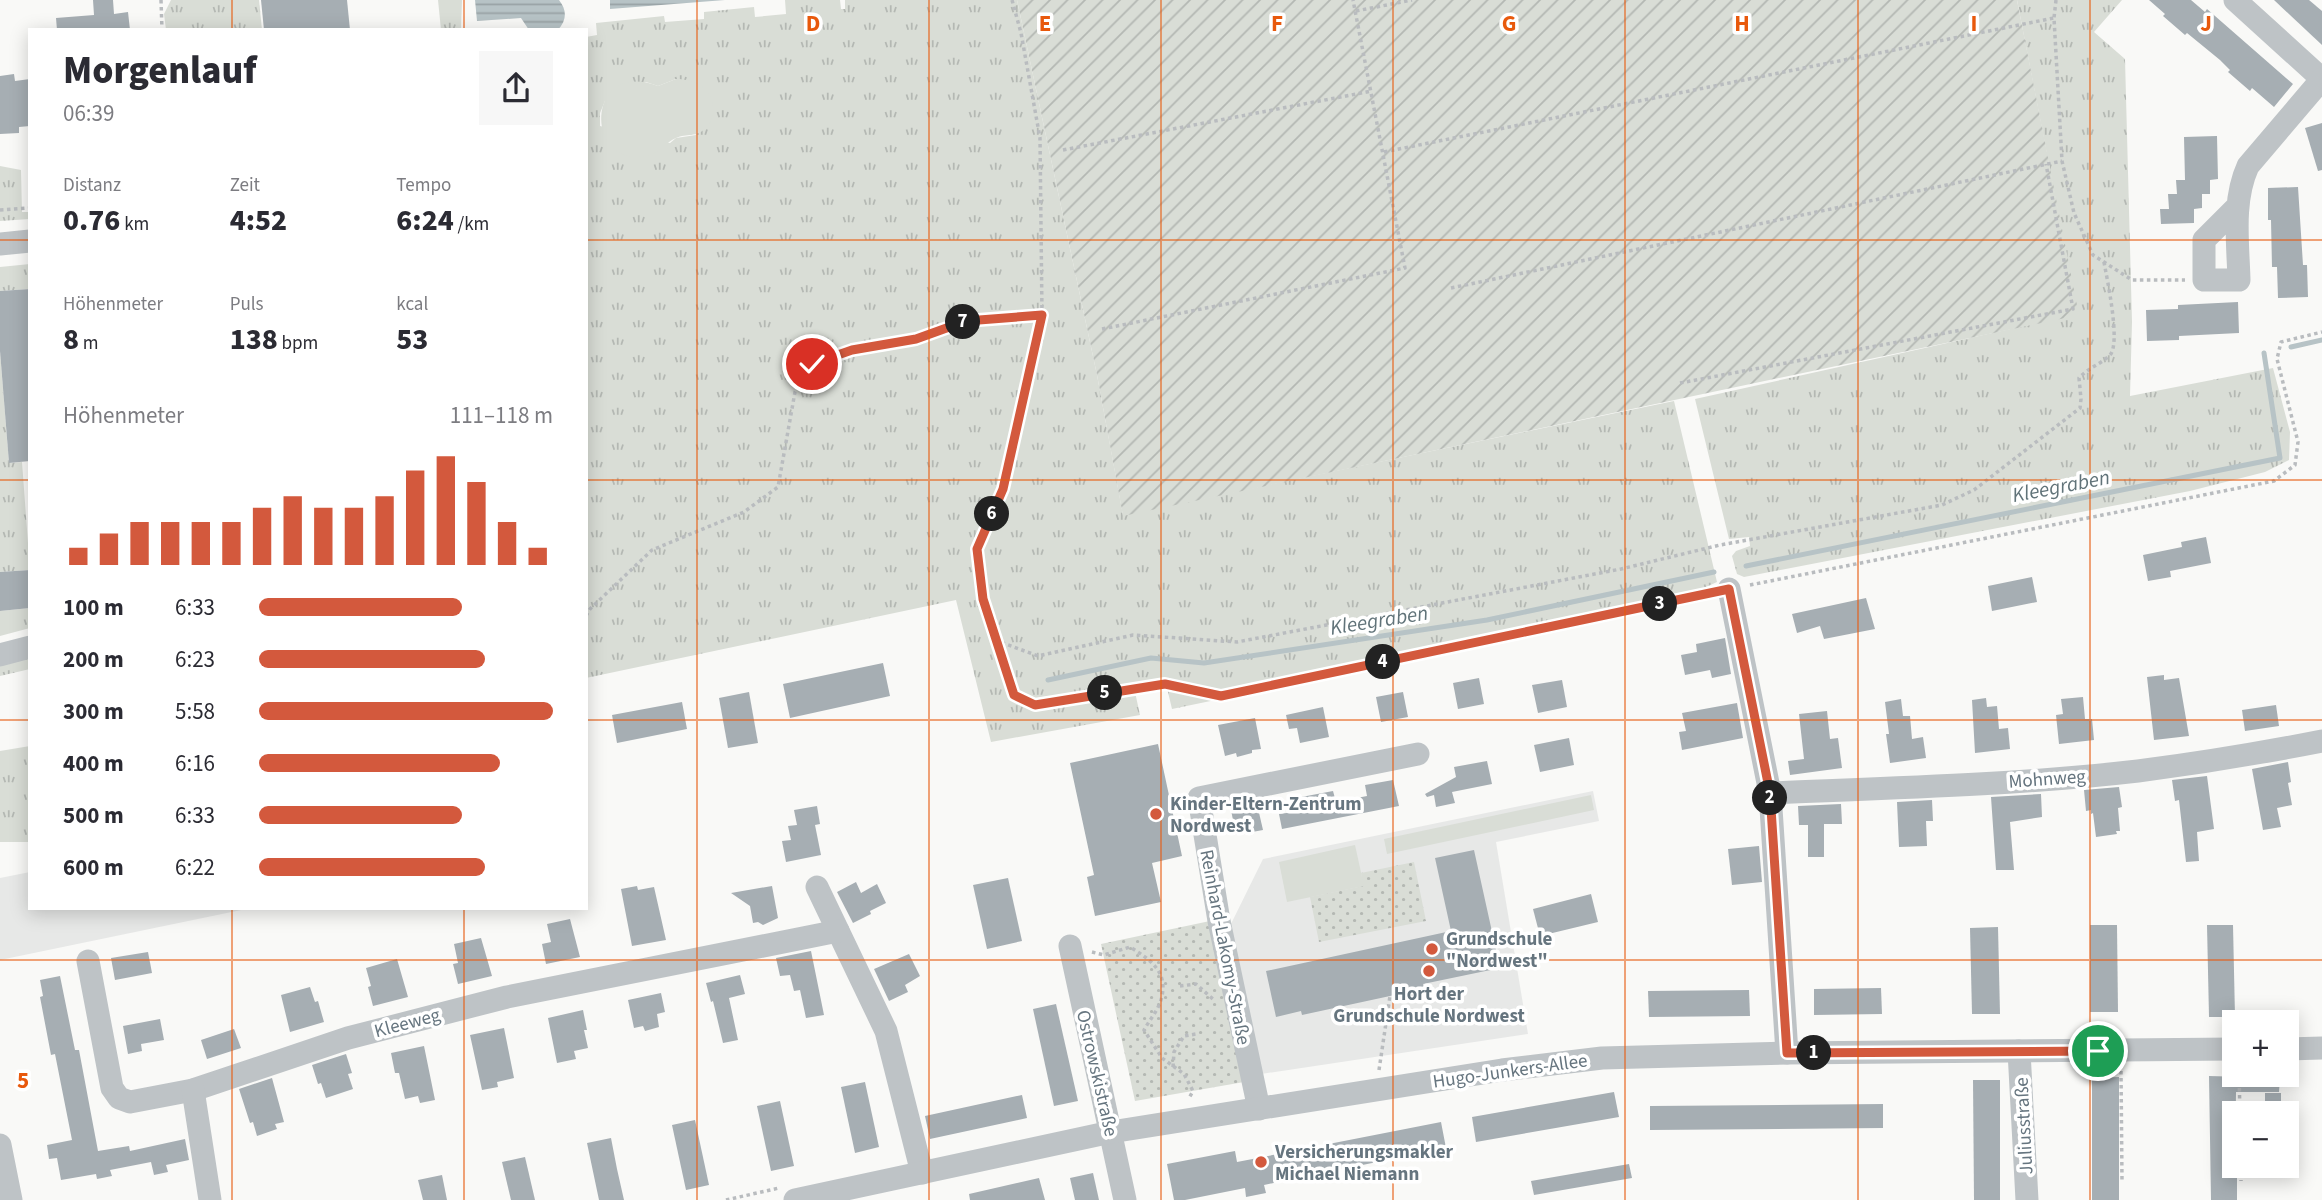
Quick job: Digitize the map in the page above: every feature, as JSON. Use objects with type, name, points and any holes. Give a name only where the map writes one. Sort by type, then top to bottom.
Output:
[{"type":"street","points":[[2235,0],[2322,79],[2248,166],[2241,182],[2238,206],[2239,280],[2204,281],[2204,240],[2238,206]]},
{"type":"street","points":[[0,244],[28,241]]},
{"type":"street","points":[[1729,589],[1770,793],[1787,1053]]},
{"type":"street","points":[[0,655],[28,648]]},
{"type":"street","name":"Mohnweg","points":[[1770,793],[1990,782],[2136,771],[2322,741]]},
{"type":"street","name":"Reinhard-Lakomy-Straße","points":[[1259,1109],[1219,921],[1199,798],[1418,754]]},
{"type":"street","points":[[817,887],[886,1031],[922,1173]]},
{"type":"street","name":"Kleeweg","points":[[88,961],[112,1088],[118,1098],[130,1102],[194,1090],[348,1038],[508,997],[838,931]]},
{"type":"street","name":"Ostrowskistraße","points":[[1070,946],[1125,1200]]},
{"type":"street","points":[[2299,1049],[2322,1048]]},
{"type":"street","name":"Hugo-Junkers-Allee","points":[[795,1200],[1111,1132],[1502,1070],[1602,1058],[1787,1053],[2222,1049]]},
{"type":"street","name":"Juliusstraße","points":[[2019,1051],[2027,1200]]},
{"type":"street","points":[[194,1090],[210,1200]]},
{"type":"street","points":[[0,1145],[11,1200]]},
{"type":"path","points":[[160,0],[162,28]]},
{"type":"path","points":[[1012,0],[1021,33],[1040,138],[1042,315],[1003,489],[977,549],[983,599],[1014,695],[1035,705],[1165,684],[1221,696],[1729,589],[2274,481],[2295,465],[2298,442],[2277,359],[2281,342],[2322,332]]},
{"type":"path","points":[[1102,329],[1405,268],[1353,0]]},
{"type":"path","points":[[1356,11],[1412,0]]},
{"type":"path","points":[[2056,0],[2054,18],[2062,161],[2074,213],[2093,255],[2132,279],[2204,281]]},
{"type":"path","points":[[1384,152],[2054,18]]},
{"type":"path","points":[[1063,150],[1372,90]]},
{"type":"path","points":[[1451,288],[2062,161]]},
{"type":"path","points":[[1679,383],[2073,309],[2046,164]]},
{"type":"path","points":[[0,210],[28,208]]},
{"type":"path","points":[[995,640],[1038,656],[1133,635],[1237,642],[1620,569],[1720,545],[1942,505],[1974,490],[2080,408],[2079,378],[2110,356],[2113,350],[2114,337],[2104,262]]},
{"type":"path","points":[[588,612],[652,550],[744,512],[778,487],[795,393],[812,364],[852,350],[916,339],[966,321],[1042,315]]},
{"type":"path","points":[[1070,946],[1104,955],[1129,947],[1152,961],[1163,982],[1161,1002],[1144,1030],[1162,1058],[1184,1074],[1193,1091],[1185,1105]]},
{"type":"path","points":[[1180,986],[1196,984],[1230,1014],[1239,1013]]},
{"type":"path","points":[[1379,1074],[1390,996]]},
{"type":"path","points":[[1173,1067],[1174,1052],[1184,1036],[1196,1034]]},
{"type":"path","points":[[2121,1067],[2122,1181]]},
{"type":"shaded area","points":[[475,0],[559,0],[565,11],[560,28],[528,28],[521,18],[477,21]]},
{"type":"shaded area","points":[[610,0],[725,0],[610,9]]},
{"type":"shaded area","points":[[1593,791],[1599,821],[1496,842],[1528,1034],[1261,1074],[1229,928],[1263,859]]},
{"type":"shaded area","points":[[28,872],[28,910],[241,910],[0,960],[0,878]]},
{"type":"green space","points":[[171,0],[259,0],[262,28],[166,28],[164,14]]},
{"type":"green space","points":[[438,0],[462,0],[461,28],[441,28]]},
{"type":"green space","points":[[785,0],[840,0],[841,9],[845,9],[845,0],[1017,0],[1097,375],[1123,515],[1674,401],[1717,582],[1706,587],[1703,599],[1172,709],[1167,688],[1135,692],[1140,715],[991,742],[956,600],[588,678],[588,37],[597,35],[596,23],[664,16],[665,22],[704,19],[704,12],[754,7],[755,17],[786,14]],"holes":[[[676,79],[696,135],[676,138],[670,143],[600,126],[600,113],[605,101],[646,82],[658,86]]]},
{"type":"green space","points":[[1017,0],[2017,0],[2079,315],[1123,516],[1097,375]]},
{"type":"green space","points":[[2017,0],[2122,0],[2094,32],[2125,59],[2132,322],[2130,396],[2273,368],[2290,432],[2289,460],[2265,472],[2190,491],[1744,577],[1737,574],[1732,556],[1736,551],[1750,546],[1749,537],[1729,539],[1695,399],[2078,314]]},
{"type":"green space","points":[[676,79],[696,83],[710,95],[713,114],[706,128],[699,133],[676,138],[649,155],[628,156],[613,148],[604,134],[601,117],[605,100],[616,88],[633,82],[658,86]]},
{"type":"green space","points":[[0,166],[21,170],[22,212],[28,212],[28,219],[0,221]]},
{"type":"green space","points":[[28,264],[28,289],[0,291],[0,267]]},
{"type":"green space","points":[[0,351],[9,463],[22,462],[28,570],[0,572]]},
{"type":"green space","points":[[28,608],[28,629],[0,636],[0,611]]},
{"type":"green space","points":[[28,655],[28,669],[0,676],[0,663]]},
{"type":"green space","points":[[28,746],[28,842],[0,842],[0,751]]},
{"type":"green space","points":[[1591,795],[1594,810],[1387,854],[1384,839]]},
{"type":"green space","points":[[1355,845],[1364,886],[1287,902],[1279,862]]},
{"type":"green space","points":[[1414,862],[1426,921],[1319,942],[1310,897],[1363,886],[1361,873]]},
{"type":"green space","points":[[1210,921],[1244,1082],[1135,1101],[1101,944]]},
{"type":"building","points":[[93,0],[113,0],[114,14],[128,12],[130,28],[57,28],[56,18],[94,15]]},
{"type":"building","points":[[261,0],[347,0],[350,28],[264,28]]},
{"type":"building","points":[[2149,0],[2191,0],[2205,12],[2207,9],[2293,84],[2274,107],[2252,88],[2250,91],[2228,72],[2230,70],[2220,60],[2187,33],[2185,35]]},
{"type":"building","points":[[2274,0],[2309,0],[2322,11],[2322,45]]},
{"type":"building","points":[[14,74],[15,81],[28,79],[28,126],[19,127],[19,133],[0,134],[0,76]]},
{"type":"building","points":[[2322,123],[2322,170],[2318,171],[2305,128]]},
{"type":"building","points":[[2217,136],[2218,179],[2210,180],[2210,194],[2202,194],[2202,208],[2194,209],[2194,223],[2161,224],[2160,209],[2169,209],[2168,194],[2177,194],[2176,180],[2185,180],[2184,137]]},
{"type":"building","points":[[2298,187],[2308,297],[2278,298],[2277,267],[2272,267],[2268,188]]},
{"type":"building","points":[[28,289],[28,461],[9,463],[0,351],[0,291]]},
{"type":"building","points":[[2238,302],[2239,333],[2179,336],[2179,340],[2147,341],[2146,310],[2178,309],[2178,305]]},
{"type":"building","points":[[2206,537],[2211,563],[2170,571],[2171,577],[2148,581],[2143,555],[2182,547],[2181,542]]},
{"type":"building","points":[[28,570],[28,608],[0,611],[0,572]]},
{"type":"building","points":[[2032,577],[2037,602],[1992,611],[1988,586]]},
{"type":"building","points":[[1866,598],[1875,629],[1824,639],[1820,626],[1797,633],[1792,614]]},
{"type":"building","points":[[1725,638],[1731,674],[1712,678],[1710,670],[1685,675],[1681,655],[1697,652],[1696,644]]},
{"type":"building","points":[[883,663],[890,696],[790,718],[783,684]]},
{"type":"building","points":[[2164,675],[2164,680],[2179,678],[2189,736],[2154,740],[2147,677]]},
{"type":"building","points":[[1479,678],[1484,704],[1458,709],[1453,683]]},
{"type":"building","points":[[1562,680],[1567,707],[1538,713],[1532,685]]},
{"type":"building","points":[[749,692],[758,743],[728,748],[719,698]]},
{"type":"building","points":[[1403,692],[1408,717],[1381,722],[1376,697]]},
{"type":"building","points":[[2083,697],[2085,719],[2092,719],[2094,740],[2059,744],[2056,715],[2063,714],[2061,699]]},
{"type":"building","points":[[1986,698],[1987,707],[1997,706],[1999,729],[2008,728],[2010,749],[1975,753],[1972,700]]},
{"type":"building","points":[[1901,699],[1903,716],[1910,716],[1912,739],[1923,737],[1926,758],[1890,763],[1885,702]]},
{"type":"building","points":[[682,702],[687,729],[617,743],[612,715]]},
{"type":"building","points":[[1737,703],[1743,738],[1682,750],[1679,732],[1686,731],[1682,713]]},
{"type":"building","points":[[2276,705],[2279,726],[2245,731],[2242,710]]},
{"type":"building","points":[[1323,707],[1329,737],[1300,743],[1297,728],[1289,729],[1286,715]]},
{"type":"building","points":[[1827,711],[1830,739],[1838,738],[1842,768],[1790,775],[1788,761],[1804,759],[1799,714]]},
{"type":"building","points":[[1255,718],[1261,749],[1237,757],[1236,753],[1225,756],[1218,725]]},
{"type":"building","points":[[1569,738],[1574,765],[1540,772],[1534,745]]},
{"type":"building","name":"Kinder-Eltern-Zentrum Nordwest","points":[[1158,744],[1182,856],[1152,863],[1161,902],[1095,916],[1087,877],[1094,875],[1070,763]]},
{"type":"building","points":[[1487,761],[1492,784],[1452,792],[1455,803],[1436,807],[1434,795],[1427,797],[1425,794],[1456,777],[1454,767]]},
{"type":"building","points":[[2288,762],[2292,805],[2277,808],[2281,827],[2263,830],[2252,769]]},
{"type":"building","points":[[2207,776],[2214,829],[2197,832],[2199,861],[2186,862],[2179,800],[2175,801],[2172,780]]},
{"type":"building","points":[[1393,780],[1399,806],[1282,829],[1279,814],[1294,812],[1291,799],[1333,791],[1336,802],[1367,796],[1365,785]]},
{"type":"building","points":[[2119,787],[2122,807],[2118,808],[2120,831],[2116,831],[2117,834],[2096,837],[2093,813],[2091,814],[2091,810],[2086,811],[2084,790]]},
{"type":"building","points":[[2041,794],[2042,817],[2010,822],[2014,870],[1996,870],[1991,797]]},
{"type":"building","points":[[1932,800],[1933,821],[1926,821],[1927,846],[1899,847],[1897,802]]},
{"type":"building","points":[[1257,804],[1263,830],[1236,835],[1231,810]]},
{"type":"building","points":[[1841,804],[1842,824],[1824,824],[1824,857],[1808,857],[1808,825],[1799,825],[1798,806]]},
{"type":"building","points":[[817,806],[820,824],[815,825],[821,855],[786,862],[782,841],[791,840],[788,826],[797,825],[794,810]]},
{"type":"building","points":[[1759,846],[1762,882],[1732,885],[1728,849]]},
{"type":"building","name":"Grundschule \"Nordwest\"","points":[[1474,850],[1500,968],[1423,984],[1424,988],[1390,996],[1302,1015],[1301,1011],[1276,1017],[1266,971],[1451,931],[1435,858]]},
{"type":"building","points":[[1008,878],[1022,941],[987,949],[973,885]]},
{"type":"building","points":[[856,882],[861,893],[877,884],[886,903],[853,923],[837,892]]},
{"type":"building","points":[[637,886],[638,890],[654,887],[666,940],[632,946],[621,889]]},
{"type":"building","points":[[772,886],[778,918],[763,925],[753,923],[750,906],[731,893]]},
{"type":"building","points":[[1591,894],[1598,922],[1540,936],[1533,909]]},
{"type":"building","points":[[570,919],[580,957],[546,964],[542,944],[551,942],[547,924]]},
{"type":"building","points":[[2090,925],[2117,925],[2118,1012],[2090,1012]]},
{"type":"building","points":[[2207,925],[2233,925],[2235,1010],[2222,1010],[2222,1017],[2209,1017]]},
{"type":"building","points":[[1998,927],[2000,1014],[1972,1014],[1970,928]]},
{"type":"building","points":[[481,938],[492,976],[458,984],[453,964],[458,963],[454,944]]},
{"type":"building","points":[[811,951],[824,1015],[806,1018],[800,990],[794,991],[790,975],[780,976],[776,958]]},
{"type":"building","points":[[148,952],[152,973],[115,980],[111,958]]},
{"type":"building","points":[[909,954],[920,976],[905,985],[908,992],[889,1001],[874,969]]},
{"type":"building","points":[[397,959],[408,997],[373,1006],[366,968]]},
{"type":"building","points":[[740,975],[745,994],[729,998],[738,1040],[723,1043],[706,983]]},
{"type":"building","points":[[60,976],[75,1050],[79,1050],[98,1151],[129,1146],[130,1151],[185,1139],[189,1160],[166,1165],[168,1172],[154,1175],[151,1162],[110,1170],[112,1176],[97,1179],[96,1174],[61,1180],[57,1158],[49,1159],[47,1145],[72,1140],[55,1054],[51,1055],[40,997],[43,996],[40,980]]},
{"type":"building","points":[[310,987],[315,1002],[318,1001],[324,1022],[290,1032],[281,995]]},
{"type":"building","points":[[1881,988],[1882,1014],[1814,1015],[1814,989]]},
{"type":"building","points":[[1749,990],[1750,1016],[1649,1017],[1648,991]]},
{"type":"building","points":[[661,993],[665,1012],[657,1014],[659,1027],[645,1031],[643,1026],[634,1028],[628,1000]]},
{"type":"building","points":[[1056,1004],[1078,1101],[1054,1106],[1033,1009]]},
{"type":"building","points":[[583,1010],[588,1048],[574,1051],[576,1059],[557,1063],[548,1018]]},
{"type":"building","points":[[160,1019],[164,1040],[141,1044],[142,1051],[128,1054],[123,1026]]},
{"type":"building","points":[[504,1028],[514,1078],[497,1082],[498,1087],[482,1090],[470,1035]]},
{"type":"building","points":[[234,1029],[241,1048],[207,1059],[201,1040]]},
{"type":"building","points":[[424,1046],[435,1100],[420,1103],[418,1096],[405,1099],[391,1053]]},
{"type":"building","points":[[346,1054],[352,1073],[348,1074],[353,1089],[326,1098],[312,1065]]},
{"type":"building","points":[[2209,1076],[2222,1076],[2222,1087],[2279,1087],[2279,1092],[2236,1092],[2236,1101],[2222,1101],[2222,1178],[2237,1178],[2237,1200],[2211,1200]]},
{"type":"building","points":[[2119,1077],[2119,1200],[2092,1200],[2092,1078]]},
{"type":"building","points":[[272,1078],[284,1122],[275,1124],[277,1129],[257,1136],[239,1089]]},
{"type":"building","points":[[1973,1080],[2000,1080],[2000,1200],[1974,1200]]},
{"type":"building","points":[[865,1082],[879,1147],[855,1153],[841,1087]]},
{"type":"building","points":[[1614,1092],[1619,1117],[1476,1142],[1472,1117]]},
{"type":"building","points":[[2265,1093],[2281,1093],[2281,1101],[2265,1101]]},
{"type":"building","points":[[1022,1095],[1027,1118],[930,1139],[925,1116]]},
{"type":"building","points":[[780,1101],[794,1166],[771,1171],[757,1106]]},
{"type":"building","points":[[1883,1104],[1883,1128],[1650,1130],[1650,1106]]},
{"type":"building","points":[[695,1120],[709,1185],[686,1190],[672,1125]]},
{"type":"building","points":[[1441,1122],[1446,1148],[1264,1185],[1266,1193],[1246,1197],[1245,1188],[1174,1200],[1167,1164],[1235,1151],[1237,1162]]},
{"type":"building","points":[[611,1138],[624,1200],[599,1200],[587,1143]]},
{"type":"building","points":[[525,1157],[535,1200],[511,1200],[502,1162]]},
{"type":"building","points":[[1629,1164],[1632,1178],[1534,1195],[1531,1181]]},
{"type":"building","points":[[1093,1173],[1099,1200],[1075,1200],[1070,1178]]},
{"type":"building","points":[[442,1175],[447,1200],[423,1200],[418,1180]]},
{"type":"building","points":[[1039,1178],[1045,1200],[970,1200],[969,1194]]},
{"type":"waterway","name":"Kleegraben","points":[[2291,347],[2322,340]]},
{"type":"waterway","name":"Kleegraben","points":[[1746,566],[2280,458],[2264,353]]},
{"type":"waterway","name":"Kleegraben","points":[[1048,680],[1151,658],[1204,663],[1487,620],[1714,572]]},
{"type":"place","name":"Kinder-Eltern-Zentrum Nordwest","points":[[1156,814]]},
{"type":"place","name":"Grundschule \"Nordwest\"","points":[[1432,949]]},
{"type":"place","name":"Hort der Grundschule Nordwest","points":[[1429,971]]},
{"type":"place","name":"Versicherungsmakler Michael Niemann","points":[[1261,1162]]},
{"type":"route","points":[[812,364],[852,350],[916,339],[966,321],[1042,315],[1003,489],[977,549],[983,599],[1014,695],[1035,705],[1165,684],[1221,696],[1729,589],[1770,793],[1787,1053],[2098,1051]]}]
